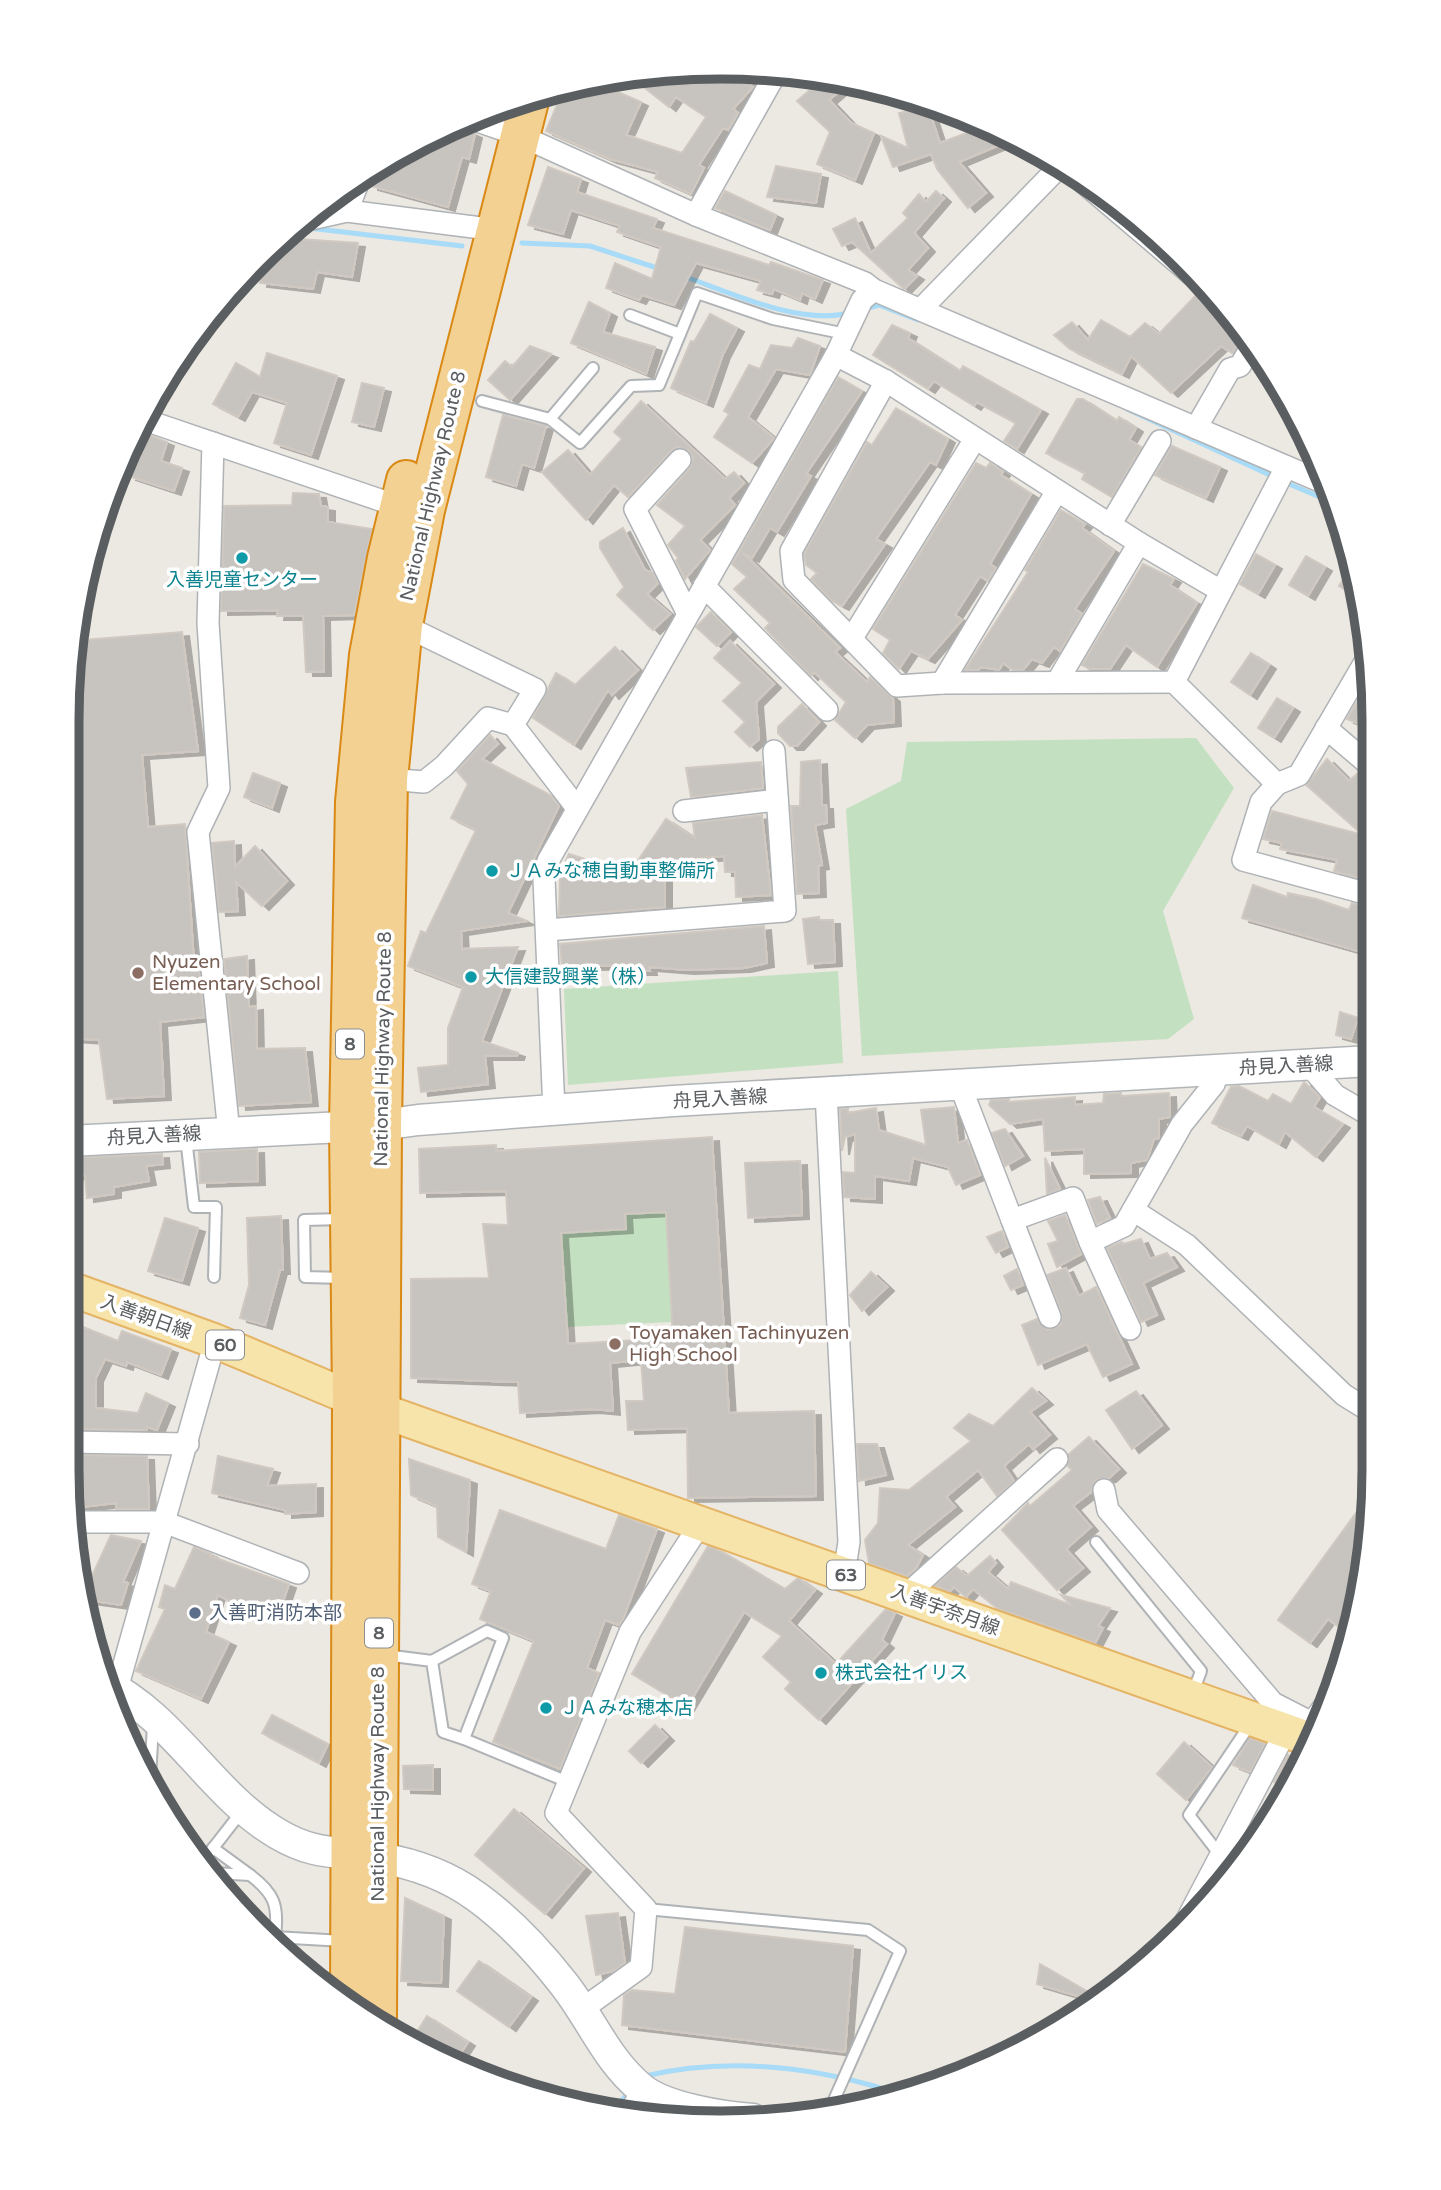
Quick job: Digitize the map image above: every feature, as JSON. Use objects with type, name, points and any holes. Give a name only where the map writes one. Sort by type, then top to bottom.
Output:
[{"type":"highway","name":"National Highway Route 8","points":[[350,1993],[349,1941],[363,1857],[379,1655],[366,1404],[381,1280],[381,1219],[365,1126],[388,779],[402,625],[425,510],[497,230],[502,122]]},
{"type":"highway","name":"National Highway Route 8","points":[[375,2010],[363,1857],[365,1126],[355,802],[369,654],[387,558],[449,307],[502,122]]},
{"type":"main road","name":"舟見入善線","points":[[79,1140],[365,1126],[418,1120],[827,1093],[1362,1062]]},
{"type":"main road","name":"入善朝日線","points":[[79,1292],[215,1341],[366,1404]]},
{"type":"main road","name":"入善宇奈月線","points":[[366,1404],[1191,1697],[1254,1719],[1303,1732]]},
{"type":"main road","points":[[121,1696],[154,1718],[244,1808],[277,1833],[310,1850],[363,1857],[447,1877],[478,1898],[519,1932],[564,1984],[638,2100],[687,2110]]},
{"type":"street","points":[[696,215],[771,81]]},
{"type":"street","points":[[502,122],[696,215],[865,283],[874,290],[1314,479]]},
{"type":"street","points":[[921,309],[1055,173]]},
{"type":"street","points":[[348,211],[354,194]]},
{"type":"street","points":[[328,213],[348,211],[497,230]]},
{"type":"street","points":[[554,1111],[544,879],[548,861],[836,355],[863,300],[874,290]]},
{"type":"street","points":[[1196,428],[1230,369],[1240,366],[1247,354]]},
{"type":"street","points":[[836,355],[886,381],[1110,525],[1221,591]]},
{"type":"street","points":[[886,381],[791,551],[794,580],[897,687],[942,683],[1174,682],[1277,784]]},
{"type":"street","points":[[153,423],[383,501],[425,510]]},
{"type":"street","points":[[852,638],[975,439]]},
{"type":"street","points":[[1110,525],[1160,441]]},
{"type":"street","points":[[213,443],[208,624],[219,789],[198,832],[229,1133]]},
{"type":"street","points":[[680,460],[635,509],[688,614]]},
{"type":"street","points":[[1174,682],[1286,467]]},
{"type":"street","points":[[942,683],[1057,491]]},
{"type":"street","points":[[1057,682],[1139,543]]},
{"type":"street","points":[[704,586],[827,710]]},
{"type":"street","points":[[402,625],[535,689],[513,724]]},
{"type":"street","points":[[1360,669],[1299,775],[1277,784],[1261,802],[1243,860],[1362,892]]},
{"type":"street","points":[[388,779],[424,782],[444,766],[488,718],[513,724],[577,808]]},
{"type":"street","points":[[1326,728],[1362,759]]},
{"type":"street","points":[[547,930],[785,911],[774,751]]},
{"type":"street","points":[[684,811],[777,800]]},
{"type":"street","points":[[1309,1065],[1335,1095],[1362,1111]]},
{"type":"street","points":[[1090,1242],[1124,1226],[1182,1124],[1214,1084],[1218,1070]]},
{"type":"street","points":[[960,1085],[1050,1317]]},
{"type":"street","points":[[827,1093],[849,1542],[844,1574]]},
{"type":"street","points":[[1012,1220],[1073,1198],[1130,1329]]},
{"type":"street","points":[[1133,1210],[1187,1245],[1344,1395],[1362,1406]]},
{"type":"street","points":[[114,1678],[188,1444],[215,1341]]},
{"type":"street","points":[[79,1442],[188,1444]]},
{"type":"street","points":[[905,1596],[1057,1458]]},
{"type":"street","points":[[1104,1490],[1108,1510],[1273,1703],[1303,1732],[1243,1833],[1220,1855],[1198,1899]]},
{"type":"street","points":[[81,1522],[164,1522],[298,1573]]},
{"type":"street","points":[[581,2010],[641,1967],[646,1909],[556,1813],[630,1632],[701,1523]]},
{"type":"lane","points":[[482,401],[550,419],[580,443],[631,386],[659,385],[697,293],[773,319],[846,334]]},
{"type":"lane","points":[[630,315],[680,334]]},
{"type":"lane","points":[[550,419],[593,368]]},
{"type":"lane","points":[[186,1135],[194,1207],[216,1207],[214,1277]]},
{"type":"lane","points":[[381,1219],[304,1220],[305,1277],[381,1280]]},
{"type":"lane","points":[[1096,1542],[1201,1671],[1191,1697]]},
{"type":"lane","points":[[379,1655],[432,1661],[486,1631],[503,1638],[464,1739]]},
{"type":"lane","points":[[432,1661],[443,1732],[568,1782]]},
{"type":"lane","points":[[151,1764],[154,1718]]},
{"type":"lane","points":[[1220,1855],[1189,1815],[1254,1719]]},
{"type":"lane","points":[[208,1855],[244,1808]]},
{"type":"lane","points":[[213,1848],[267,1888],[278,1913],[276,1931]]},
{"type":"lane","points":[[222,1873],[250,1875]]},
{"type":"lane","points":[[646,1909],[868,1930],[900,1951],[834,2101]]},
{"type":"lane","points":[[281,1936],[349,1941]]},
{"type":"green space","points":[[1196,738],[1234,788],[1163,911],[1194,1019],[1168,1039],[862,1056],[846,809],[901,781],[907,742]]},
{"type":"green space","points":[[838,971],[843,1063],[568,1085],[564,989]]},
{"type":"green space","points":[[666,1212],[672,1322],[566,1327],[561,1233],[625,1229],[625,1214]]},
{"type":"building","points":[[720,79],[748,80],[747,82],[753,87],[733,109],[738,113],[728,130],[723,128],[699,165],[704,168],[691,194],[655,178],[658,172],[610,159],[546,131],[559,100],[610,89],[641,102],[626,135],[682,153],[706,117],[676,97],[669,107],[645,88],[649,83]]},
{"type":"building","points":[[815,86],[841,90],[829,100],[851,123],[874,133],[855,180],[817,164],[830,132],[797,101]]},
{"type":"building","points":[[916,110],[930,114],[940,143],[972,131],[1002,144],[959,162],[986,193],[968,208],[937,169],[931,154],[893,167],[881,136],[908,148],[899,113]]},
{"type":"building","points":[[468,131],[475,134],[469,159],[462,157],[448,207],[371,186],[371,183],[437,145]]},
{"type":"building","points":[[776,166],[821,174],[816,203],[767,197]]},
{"type":"building","points":[[548,167],[581,179],[577,192],[657,219],[653,228],[823,280],[815,299],[802,293],[800,300],[774,289],[772,294],[757,290],[761,281],[696,263],[674,305],[642,295],[639,300],[606,288],[615,263],[652,279],[661,247],[617,232],[620,226],[571,210],[563,234],[528,225]]},
{"type":"building","points":[[725,191],[776,215],[770,230],[715,208]]},
{"type":"building","points":[[936,191],[944,198],[914,233],[928,248],[908,270],[917,276],[904,289],[852,242],[842,246],[833,229],[855,218],[871,253],[908,218],[903,213],[919,194],[926,202]]},
{"type":"building","points":[[296,239],[358,243],[352,277],[317,272],[313,289],[260,283],[262,272]]},
{"type":"building","points":[[1196,295],[1203,297],[1239,343],[1232,353],[1221,346],[1171,393],[1131,356],[1122,374],[1070,349],[1054,335],[1072,322],[1088,340],[1101,320],[1130,337],[1145,323],[1159,334]]},
{"type":"building","points":[[589,302],[610,313],[603,332],[655,347],[646,374],[571,343]]},
{"type":"building","points":[[710,314],[737,328],[723,354],[706,403],[671,388],[691,341],[694,342]]},
{"type":"building","points":[[892,325],[910,333],[908,338],[960,371],[963,366],[1041,410],[1017,449],[1004,441],[1016,423],[977,402],[974,406],[934,381],[928,389],[873,355]]},
{"type":"building","points":[[798,338],[820,346],[810,375],[776,369],[748,417],[774,438],[752,463],[714,437],[729,414],[724,411],[749,365],[760,369],[771,345],[792,348]]},
{"type":"building","points":[[530,346],[551,354],[510,400],[488,380],[505,361],[512,367]]},
{"type":"building","points":[[267,353],[337,376],[311,455],[274,443],[287,403],[252,392],[238,417],[213,404],[236,363],[260,377]]},
{"type":"building","points":[[838,377],[862,391],[806,474],[811,476],[777,532],[770,528],[752,558],[743,553],[840,648],[835,652],[867,682],[870,677],[893,698],[894,722],[867,725],[855,738],[835,720],[846,702],[814,672],[811,676],[765,628],[770,623],[734,589],[747,577],[732,564]]},
{"type":"building","points":[[362,383],[384,388],[374,427],[352,422]]},
{"type":"building","points":[[1077,399],[1083,399],[1117,421],[1119,417],[1136,428],[1129,440],[1141,447],[1112,497],[1082,479],[1085,473],[1046,453]]},
{"type":"building","points":[[641,401],[725,479],[734,472],[744,483],[729,498],[735,505],[700,540],[710,550],[685,579],[676,561],[678,558],[668,545],[685,526],[657,505],[690,468],[693,457],[688,450],[677,447],[671,451],[628,497],[614,485],[586,520],[542,472],[568,450],[590,475],[622,439],[614,432]]},
{"type":"building","points":[[896,408],[948,439],[936,465],[930,462],[876,539],[885,544],[842,606],[832,601],[811,579],[817,573],[806,565],[804,554],[867,442],[872,445]]},
{"type":"building","points":[[503,415],[546,426],[534,468],[522,464],[516,486],[486,477]]},
{"type":"building","points":[[147,434],[167,442],[161,461],[182,468],[174,491],[129,476]]},
{"type":"building","points":[[1172,446],[1220,467],[1206,498],[1155,475]]},
{"type":"building","points":[[976,463],[986,468],[990,463],[1003,472],[1001,475],[1031,494],[990,564],[996,568],[988,581],[980,576],[955,615],[962,620],[928,659],[911,651],[899,669],[883,653],[890,640],[873,629]]},
{"type":"building","points":[[293,493],[319,494],[321,506],[328,507],[328,522],[372,529],[354,615],[323,616],[324,672],[306,672],[303,616],[277,616],[278,610],[221,611],[224,506],[292,505]]},
{"type":"building","points":[[1061,510],[1085,524],[1082,528],[1114,551],[1075,609],[1082,614],[1060,651],[1054,647],[1042,663],[1032,659],[1023,670],[1013,670],[1003,663],[999,670],[981,667],[978,670],[965,670],[1028,572],[1025,570]]},
{"type":"building","points":[[623,528],[645,570],[653,573],[658,583],[647,594],[670,614],[653,630],[617,595],[624,587],[600,548],[600,542]]},
{"type":"building","points":[[1256,554],[1275,565],[1258,594],[1240,584]]},
{"type":"building","points":[[1306,556],[1325,567],[1308,596],[1289,585]]},
{"type":"building","points":[[1143,564],[1174,579],[1170,585],[1197,603],[1157,667],[1126,645],[1110,669],[1090,669],[1082,665]]},
{"type":"building","points":[[1345,576],[1349,592],[1339,586]]},
{"type":"building","points":[[711,612],[731,632],[717,646],[696,627]]},
{"type":"building","name":"Nyuzen Elementary School","points":[[182,632],[198,751],[142,755],[148,827],[185,824],[194,963],[198,962],[204,1017],[160,1022],[164,1096],[107,1099],[99,1040],[79,1039],[79,720],[84,640]]},
{"type":"building","points":[[730,641],[774,684],[756,702],[759,739],[750,747],[735,732],[745,722],[723,701],[742,683],[714,658]]},
{"type":"building","points":[[615,647],[638,670],[612,695],[608,690],[574,745],[533,718],[556,673],[575,685]]},
{"type":"building","points":[[1251,653],[1269,665],[1250,695],[1231,682]]},
{"type":"building","points":[[1361,695],[1362,725],[1347,719]]},
{"type":"building","points":[[1277,698],[1293,708],[1274,738],[1258,728]]},
{"type":"building","points":[[802,704],[819,722],[797,746],[790,746],[778,733],[778,727]]},
{"type":"building","points":[[490,735],[498,744],[482,759],[550,795],[559,806],[508,913],[527,921],[461,931],[462,949],[518,947],[482,1041],[518,1053],[517,1056],[485,1056],[488,1084],[421,1092],[418,1068],[448,1065],[448,1028],[463,987],[408,966],[421,931],[426,933],[476,830],[451,818],[468,784],[457,771]]},
{"type":"building","points":[[1327,759],[1349,781],[1358,773],[1362,776],[1362,834],[1306,785]]},
{"type":"building","points":[[820,760],[822,805],[826,805],[827,823],[815,825],[822,865],[818,866],[819,893],[797,894],[791,806],[800,806],[801,762]]},
{"type":"building","points":[[761,762],[763,788],[691,797],[686,768]]},
{"type":"building","points":[[253,773],[280,783],[272,808],[244,797]]},
{"type":"building","points":[[1272,811],[1362,835],[1362,879],[1334,871],[1337,860],[1280,849],[1282,843],[1263,839]]},
{"type":"building","points":[[762,815],[771,895],[736,897],[735,872],[725,872],[724,856],[691,859],[691,862],[665,862],[665,907],[559,916],[560,874],[569,854],[594,862],[591,872],[631,871],[666,819],[695,838],[693,823]]},
{"type":"building","points":[[234,841],[235,867],[255,846],[287,881],[262,906],[236,882],[238,911],[219,912],[212,843]]},
{"type":"building","points":[[1253,885],[1287,897],[1288,893],[1349,910],[1352,903],[1362,906],[1362,952],[1242,918]]},
{"type":"building","points":[[819,917],[819,920],[833,920],[835,962],[808,964],[803,919]]},
{"type":"building","points":[[764,926],[767,963],[744,968],[687,970],[649,967],[650,971],[628,971],[627,965],[562,967],[560,944]]},
{"type":"building","points":[[247,956],[249,1007],[256,1006],[257,1049],[305,1048],[311,1102],[239,1106],[224,959]]},
{"type":"building","points":[[1340,1012],[1358,1018],[1351,1039],[1336,1035]]},
{"type":"building","points":[[1304,1082],[1320,1097],[1314,1107],[1343,1124],[1316,1157],[1285,1132],[1279,1144],[1247,1126],[1241,1136],[1212,1123],[1231,1087],[1239,1086],[1268,1101],[1273,1094],[1291,1104]]},
{"type":"building","points":[[1121,1093],[1121,1096],[1169,1093],[1170,1117],[1159,1119],[1159,1138],[1154,1139],[1147,1160],[1131,1163],[1131,1173],[1084,1174],[1084,1149],[1045,1151],[1043,1119],[1010,1124],[989,1105],[991,1100],[1009,1099],[1009,1102],[1075,1097],[1075,1105],[1103,1103],[1104,1094]]},
{"type":"building","points":[[954,1107],[958,1143],[967,1140],[980,1175],[956,1185],[948,1167],[913,1158],[909,1181],[875,1176],[875,1199],[844,1197],[843,1172],[855,1173],[855,1134],[845,1137],[842,1151],[840,1109],[848,1108],[848,1113],[876,1108],[879,1130],[926,1145],[921,1110]]},
{"type":"building","points":[[1005,1129],[1023,1156],[1005,1166],[992,1133]]},
{"type":"building","points":[[712,1137],[729,1413],[814,1411],[816,1496],[688,1498],[687,1428],[628,1430],[626,1401],[644,1401],[641,1360],[610,1363],[613,1411],[593,1409],[520,1413],[518,1382],[411,1378],[411,1279],[489,1278],[483,1224],[508,1225],[506,1191],[420,1193],[419,1149],[496,1145],[496,1151]],"holes":[[[666,1212],[673,1338],[568,1344],[561,1233],[626,1229],[625,1214]]]},
{"type":"building","points":[[257,1149],[258,1181],[200,1183],[199,1152]]},
{"type":"building","points":[[162,1154],[163,1164],[146,1166],[149,1181],[114,1187],[114,1194],[87,1198],[85,1175],[79,1175],[79,1158]]},
{"type":"building","points":[[1045,1158],[1060,1189],[1047,1194]]},
{"type":"building","points":[[800,1161],[802,1215],[748,1218],[745,1163]]},
{"type":"building","points":[[1100,1197],[1110,1218],[1097,1224],[1088,1200]]},
{"type":"building","points":[[1065,1215],[1081,1254],[1057,1267],[1048,1244],[1058,1241],[1048,1221]]},
{"type":"building","points":[[281,1216],[283,1270],[280,1270],[265,1325],[240,1318],[249,1285],[247,1218]]},
{"type":"building","points":[[165,1218],[198,1228],[182,1281],[148,1271]]},
{"type":"building","points":[[1002,1231],[1008,1247],[996,1253],[987,1237]]},
{"type":"building","points":[[1141,1239],[1150,1259],[1167,1253],[1177,1267],[1143,1283],[1157,1315],[1141,1322],[1107,1248]]},
{"type":"building","points":[[1066,1268],[1079,1296],[1096,1287],[1132,1364],[1103,1377],[1087,1344],[1038,1365],[1022,1325],[1037,1319],[1047,1330],[1061,1325],[1062,1313],[1047,1275]]},
{"type":"building","points":[[1017,1269],[1023,1285],[1011,1290],[1004,1276]]},
{"type":"building","points":[[871,1272],[887,1287],[862,1311],[850,1295]]},
{"type":"building","points":[[79,1325],[118,1341],[122,1331],[171,1349],[161,1375],[127,1362],[126,1366],[105,1359],[96,1378],[96,1408],[138,1413],[146,1393],[168,1403],[157,1430],[147,1427],[147,1430],[79,1429]]},
{"type":"building","points":[[1032,1388],[1046,1401],[1030,1412],[1050,1435],[1033,1449],[1029,1444],[1004,1466],[1014,1481],[997,1496],[978,1470],[946,1497],[955,1507],[908,1545],[923,1555],[916,1568],[907,1576],[869,1563],[865,1540],[878,1523],[880,1488],[909,1490],[971,1441],[954,1428],[969,1414],[993,1426]]},
{"type":"building","points":[[1136,1391],[1162,1425],[1132,1449],[1106,1410]]},
{"type":"building","points":[[1089,1437],[1119,1469],[1109,1478],[1096,1480],[1091,1492],[1073,1506],[1091,1527],[1066,1549],[1083,1568],[1057,1590],[1002,1530],[1028,1503],[1030,1506],[1072,1470],[1068,1466],[1069,1454]]},
{"type":"building","points":[[857,1444],[877,1444],[886,1475],[859,1481]]},
{"type":"building","points":[[79,1455],[147,1456],[149,1509],[116,1509],[116,1503],[80,1507]]},
{"type":"building","points":[[218,1456],[273,1469],[267,1486],[316,1484],[316,1512],[285,1514],[285,1510],[212,1493]]},
{"type":"building","points":[[409,1459],[470,1480],[466,1552],[438,1537],[437,1506],[411,1495]]},
{"type":"building","points":[[1361,1506],[1357,1553],[1342,1629],[1328,1619],[1310,1643],[1278,1620]]},
{"type":"building","points":[[500,1510],[606,1549],[619,1515],[657,1529],[623,1619],[619,1625],[605,1620],[587,1668],[599,1673],[560,1769],[493,1742],[534,1641],[480,1619],[491,1591],[472,1584]]},
{"type":"building","points":[[111,1535],[141,1541],[123,1582],[128,1583],[121,1605],[92,1601],[89,1583]]},
{"type":"building","points":[[708,1546],[785,1589],[798,1578],[815,1590],[789,1621],[836,1664],[886,1609],[895,1613],[882,1640],[887,1644],[819,1720],[785,1689],[791,1682],[763,1657],[782,1636],[744,1612],[687,1707],[632,1674]]},
{"type":"building","points":[[194,1547],[211,1554],[210,1556],[289,1584],[279,1613],[239,1602],[238,1605],[218,1595],[206,1632],[229,1642],[201,1699],[136,1671],[165,1609],[159,1607],[165,1585],[175,1589]]},
{"type":"building","points":[[990,1556],[996,1563],[988,1572],[1008,1589],[1011,1582],[1071,1605],[1061,1595],[1110,1608],[1098,1626],[1103,1628],[1095,1643],[997,1608],[973,1589],[966,1597],[954,1587],[950,1591],[935,1586],[956,1567],[967,1576]]},
{"type":"building","points":[[272,1715],[328,1744],[319,1763],[262,1733]]},
{"type":"building","points":[[655,1725],[667,1737],[641,1763],[629,1751]]},
{"type":"building","points":[[1250,1738],[1265,1744],[1250,1772],[1233,1765]]},
{"type":"building","points":[[1184,1742],[1212,1767],[1186,1800],[1157,1774]]},
{"type":"building","points":[[1288,1755],[1294,1757],[1279,1784],[1274,1782]]},
{"type":"building","points":[[433,1765],[433,1790],[404,1789],[403,1766]]},
{"type":"building","points":[[514,1809],[584,1868],[545,1914],[475,1855]]},
{"type":"building","points":[[405,1898],[444,1916],[441,1983],[401,1981]]},
{"type":"building","points":[[618,1913],[625,1963],[613,1971],[596,1975],[586,1916]]},
{"type":"building","points":[[685,1927],[853,1946],[845,2052],[622,2025],[624,1995],[632,1990],[675,1994]]},
{"type":"building","points":[[479,1961],[531,1997],[509,2027],[457,1991]]},
{"type":"building","points":[[1040,1964],[1090,1994],[1084,1998],[1037,1984]]},
{"type":"building","points":[[427,2016],[468,2042],[459,2055],[416,2034]]},
{"type":"waterway","points":[[309,228],[462,246]]},
{"type":"waterway","points":[[522,243],[590,246],[660,269]]},
{"type":"waterway","points":[[683,276],[787,311],[829,316],[848,313]]},
{"type":"waterway","points":[[865,309],[879,305],[918,320]]},
{"type":"waterway","points":[[1127,409],[1274,477]]},
{"type":"waterway","points":[[1282,481],[1322,498]]},
{"type":"waterway","points":[[645,2076],[677,2070],[742,2066],[807,2071],[886,2089]]},
{"type":"waterway","points":[[620,2103],[630,2091]]},
{"type":"place","name":"入善児童センター","points":[[242,558]]},
{"type":"place","name":"ＪＡみな穂自動車整備所","points":[[492,871]]},
{"type":"place","name":"Nyuzen Elementary School","points":[[138,973]]},
{"type":"place","name":"大信建設興業（株）","points":[[471,977]]},
{"type":"place","name":"Toyamaken Tachinyuzen High School","points":[[615,1344]]},
{"type":"place","name":"入善町消防本部","points":[[195,1613]]},
{"type":"place","name":"株式会社イリス","points":[[821,1673]]},
{"type":"place","name":"ＪＡみな穂本店","points":[[546,1708]]}]
